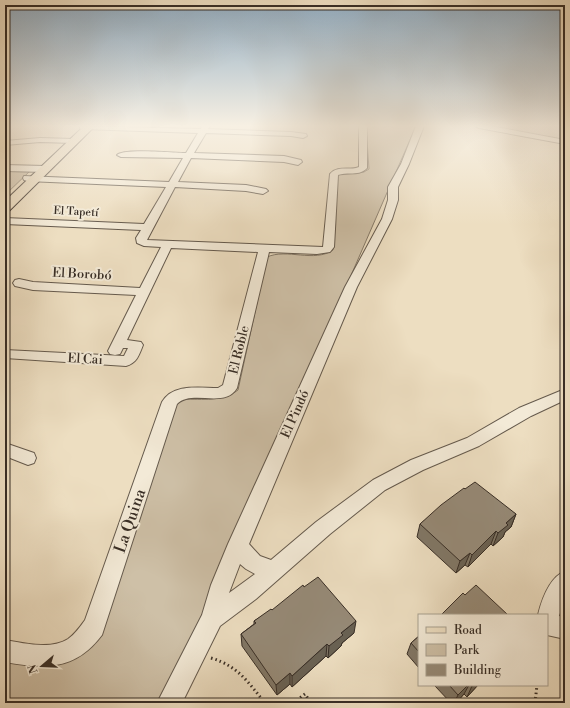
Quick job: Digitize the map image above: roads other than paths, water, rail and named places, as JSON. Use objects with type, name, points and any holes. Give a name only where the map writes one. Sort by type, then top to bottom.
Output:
[{"type":"main road","points":[[5,208],[52,159]]},
{"type":"main road","points":[[5,199],[36,174]]},
{"type":"street","points":[[187,159],[141,238],[141,241],[144,243],[264,249],[326,250],[329,247],[334,174],[337,171],[359,171],[364,168],[364,159]]},
{"type":"street","points":[[284,159],[298,162]]},
{"type":"street","name":"El Pindó","points":[[169,703],[212,618],[221,585],[238,544],[351,287],[387,219],[393,200],[393,187],[407,159]]},
{"type":"street","points":[[5,168],[36,174],[172,185],[246,188],[263,191]]},
{"type":"street","name":"El Tapetí","points":[[5,221],[147,228]]},
{"type":"street","points":[[144,292],[167,245]]},
{"type":"street","name":"El Roble","points":[[170,402],[180,394],[220,393],[230,388],[264,249]]},
{"type":"street","name":"El Borobó","points":[[19,283],[33,286],[144,292]]},
{"type":"street","name":"El Cai","points":[[5,354],[126,361],[130,359],[137,347],[134,344],[119,344],[144,292]]},
{"type":"street","points":[[212,618],[248,592],[323,528],[379,485],[416,465],[473,442],[519,415],[563,399]]},
{"type":"street","name":"La Quina","points":[[5,651],[39,656],[54,655],[68,652],[87,638],[94,627],[170,402]]},
{"type":"street","points":[[5,449],[28,458]]},
{"type":"street","points":[[238,544],[244,554],[260,568],[275,570]]},
{"type":"street","points":[[548,615],[549,607],[556,592],[565,581]]},
{"type":"street","points":[[548,623],[565,628]]}]
